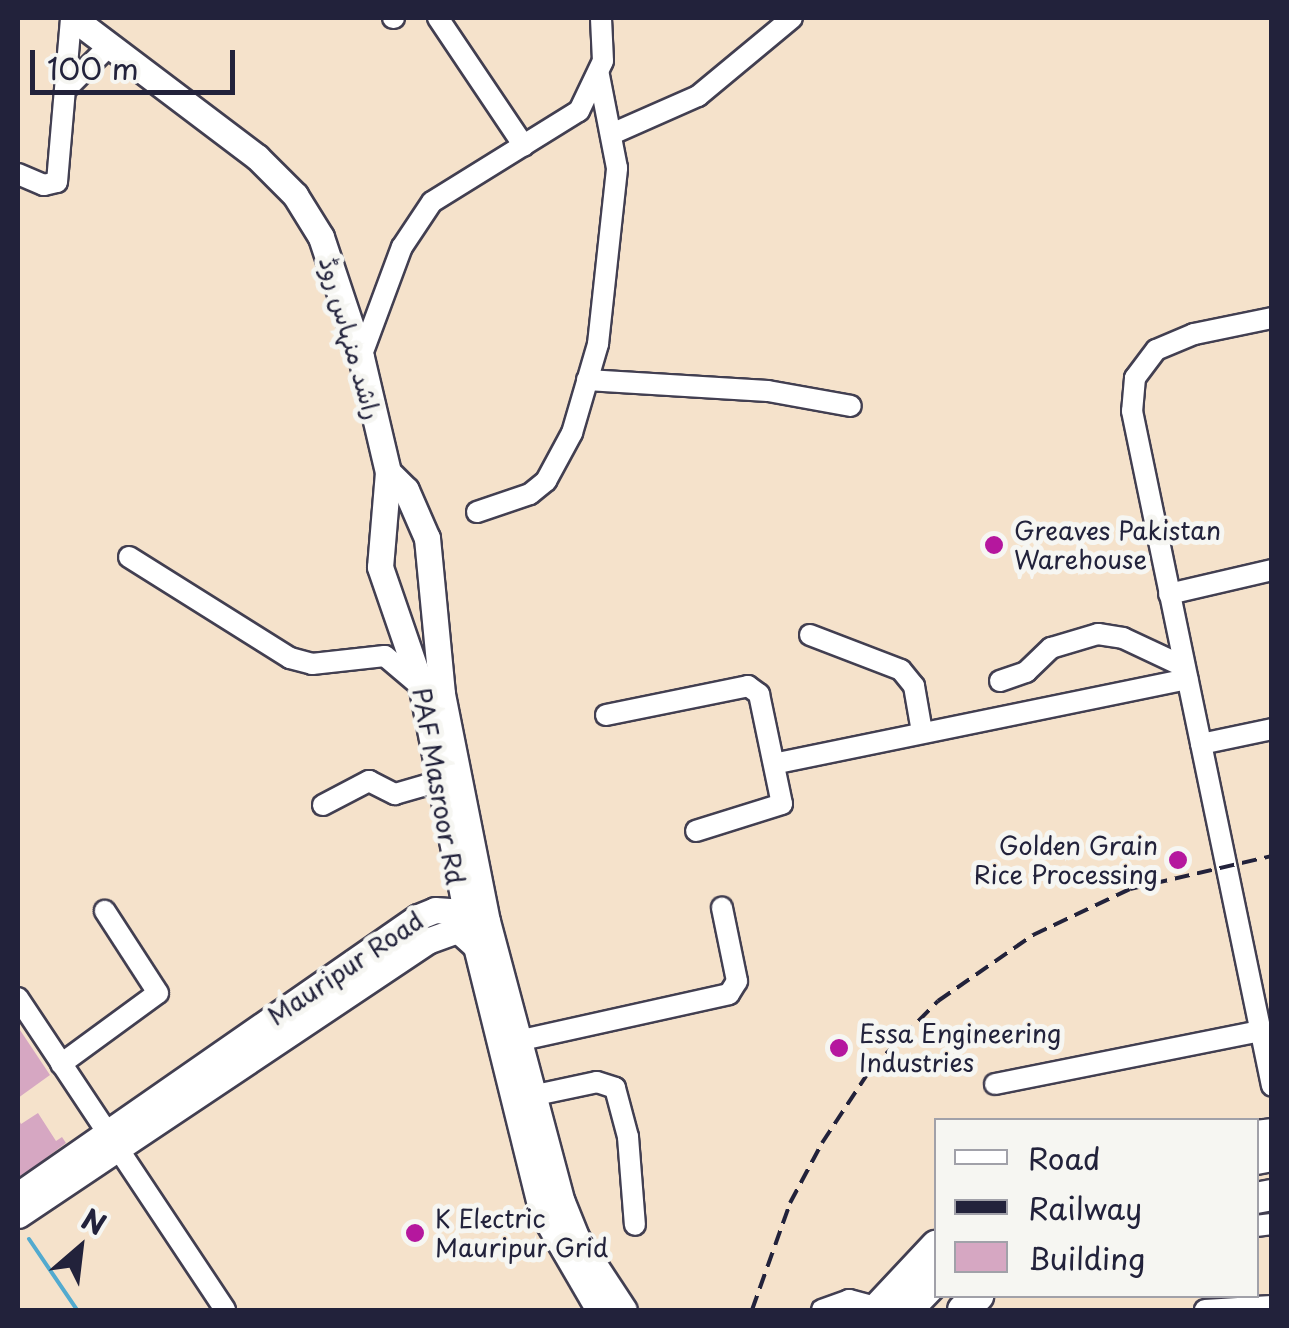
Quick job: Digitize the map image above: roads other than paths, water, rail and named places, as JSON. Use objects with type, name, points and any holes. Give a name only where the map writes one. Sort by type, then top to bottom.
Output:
[{"type":"highway","points":[[887,1310],[934,1249]]},
{"type":"highway","points":[[887,1310],[934,1281]]},
{"type":"highway","points":[[932,1310],[964,1304]]},
{"type":"main road","name":"راشد منہاس روڈ","points":[[72,18],[256,157],[294,195],[320,237],[361,358],[388,472],[380,567],[386,596],[421,633]]},
{"type":"main road","name":"راشد منہاس روڈ","points":[[388,472],[406,490],[427,538],[435,584],[421,633]]},
{"type":"main road","name":"PAF Masroor Rd","points":[[421,633],[422,689],[448,778],[462,909],[479,929]]},
{"type":"main road","name":"PAF Masroor Rd","points":[[421,633],[479,929]]},
{"type":"main road","name":"Mauripur Road","points":[[21,1207],[110,1138],[418,917],[462,909]]},
{"type":"main road","name":"Mauripur Road","points":[[110,1138],[428,941],[458,930],[479,929]]},
{"type":"main road","points":[[479,929],[522,1040],[576,1238],[624,1310]]},
{"type":"main road","points":[[479,929],[542,1212],[599,1310]]},
{"type":"street","points":[[18,174],[44,185],[58,182],[72,18]]},
{"type":"street","points":[[438,18],[524,146]]},
{"type":"street","points":[[477,512],[530,494],[546,481],[572,433],[587,380],[615,230],[614,134],[599,75],[601,18]]},
{"type":"street","points":[[614,134],[698,96],[792,18]]},
{"type":"street","points":[[65,92],[85,64],[110,45]]},
{"type":"street","points":[[361,358],[418,218],[454,184],[570,120],[599,75]]},
{"type":"street","points":[[1272,318],[1194,334],[1156,350],[1135,378],[1132,411],[1264,1028],[1272,1086]]},
{"type":"street","points":[[587,380],[768,391],[850,406]]},
{"type":"street","points":[[129,556],[290,658],[312,664],[385,656],[422,689]]},
{"type":"street","points":[[1169,594],[1272,570]]},
{"type":"street","points":[[1000,681],[1026,672],[1051,648],[1098,634],[1123,638],[1186,673]]},
{"type":"street","points":[[810,636],[902,670],[914,686],[922,732]]},
{"type":"street","points":[[778,763],[1186,673]]},
{"type":"street","points":[[606,715],[748,686],[763,701],[784,799],[778,808],[696,831]]},
{"type":"street","points":[[1201,744],[1272,729]]},
{"type":"street","points":[[324,805],[369,781],[394,794],[448,778]]},
{"type":"street","points":[[522,1040],[728,994],[737,981],[722,908]]},
{"type":"street","points":[[60,1064],[158,993],[105,911]]},
{"type":"street","points":[[18,998],[225,1310]]},
{"type":"street","points":[[995,1084],[1264,1028]]},
{"type":"street","points":[[536,1095],[597,1082],[615,1088],[628,1137],[635,1225]]},
{"type":"street","points":[[822,1310],[849,1300],[887,1310]]},
{"type":"street","points":[[1205,1310],[1272,1306]]},
{"type":"waterway","points":[[29,1239],[77,1310]]},
{"type":"railway","points":[[752,1310],[790,1203],[822,1143],[870,1070],[938,1001],[1033,935],[1130,889],[1272,856]]},
{"type":"place","name":"Greaves Pakistan Warehouse","points":[[994,545]]},
{"type":"place","name":"Golden Grain Rice Processing","points":[[1178,860]]},
{"type":"place","name":"Essa Engineering Industries","points":[[839,1048]]},
{"type":"place","name":"K Electric Mauripur Grid","points":[[415,1233]]}]
